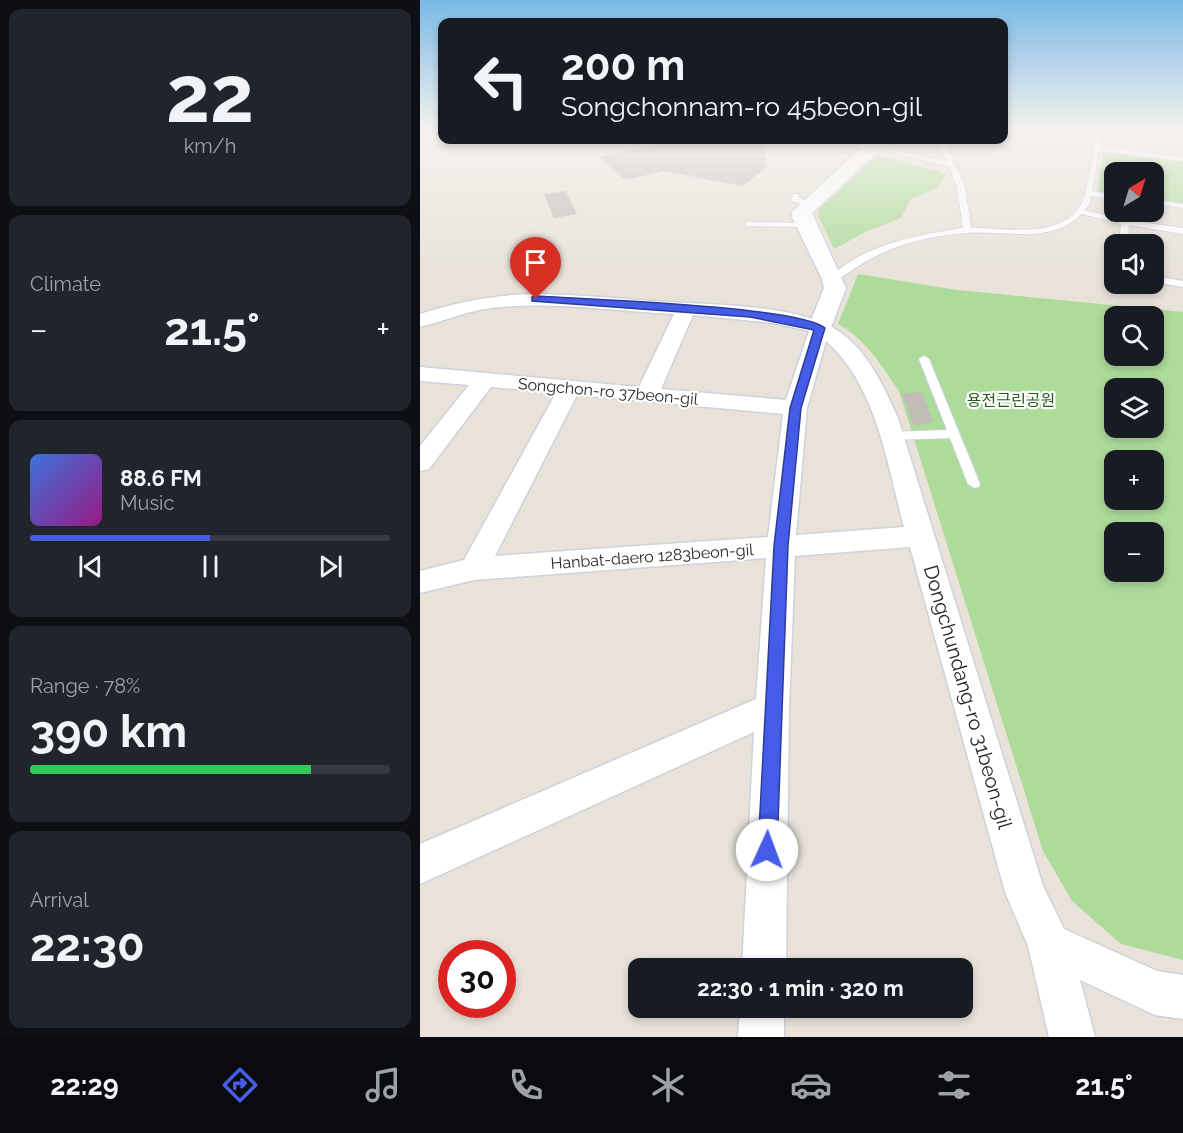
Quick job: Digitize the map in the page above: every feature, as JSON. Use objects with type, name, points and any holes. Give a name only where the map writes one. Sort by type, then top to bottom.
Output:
[{"type":"street","points":[[764,958],[772,708],[781,546],[795,408],[835,288],[833,279],[806,225],[802,212],[803,200],[830,178]]},
{"type":"street","points":[[420,321],[489,302],[536,299],[750,314],[805,323],[820,328]]},
{"type":"street","points":[[647,394],[686,309]]},
{"type":"street","name":"Dongchundang-ro 31beon-gil","points":[[820,328],[837,340],[873,385],[921,536],[1025,892],[1049,944],[1072,1037]]},
{"type":"street","name":"Songchon-ro 37beon-gil","points":[[420,374],[795,408]]},
{"type":"street","points":[[420,463],[485,380]]},
{"type":"street","points":[[474,569],[570,387]]},
{"type":"street","name":"Hanbat-daero 1283beon-gil","points":[[420,582],[474,569],[921,536]]},
{"type":"street","points":[[420,864],[772,708]]},
{"type":"street","points":[[1049,944],[1155,993],[1183,997]]},
{"type":"street","points":[[761,1037],[762,1018]]},
{"type":"lane","points":[[958,178],[967,230]]},
{"type":"lane","points":[[833,279],[856,261],[884,248],[913,239],[967,230],[1045,231],[1067,224],[1086,203],[1091,178]]},
{"type":"lane","points":[[1088,193],[1104,195]]},
{"type":"lane","points":[[1164,203],[1183,206]]},
{"type":"lane","points":[[1078,211],[1104,217]]},
{"type":"lane","points":[[1124,234],[1125,222],[1183,231]]},
{"type":"lane","points":[[749,224],[806,225]]},
{"type":"lane","points":[[1164,281],[1183,284]]},
{"type":"lane","points":[[924,359],[974,484]]},
{"type":"lane","points":[[891,436],[954,434]]},
{"type":"green space","points":[[852,178],[944,178],[936,188],[911,199],[901,218],[867,231],[834,249],[818,215],[819,209]]},
{"type":"green space","points":[[1100,178],[1104,178],[1104,193],[1098,192]]},
{"type":"green space","points":[[1164,178],[1183,178],[1183,203],[1164,200]]},
{"type":"green space","name":"용전근린공원","points":[[858,274],[957,290],[1121,306],[1104,306],[1104,366],[1164,366],[1164,310],[1183,312],[1183,960],[1121,944],[1072,901],[1043,851],[899,391],[865,345],[838,324]]},
{"type":"building","points":[[702,178],[752,178],[742,186]]},
{"type":"building","points":[[566,191],[577,214],[554,218],[544,194]]},
{"type":"building","points":[[922,392],[933,422],[914,426],[902,394]]},
{"type":"route","points":[[536,299],[750,314],[805,323],[820,328],[795,408],[781,546],[767,850]]}]
